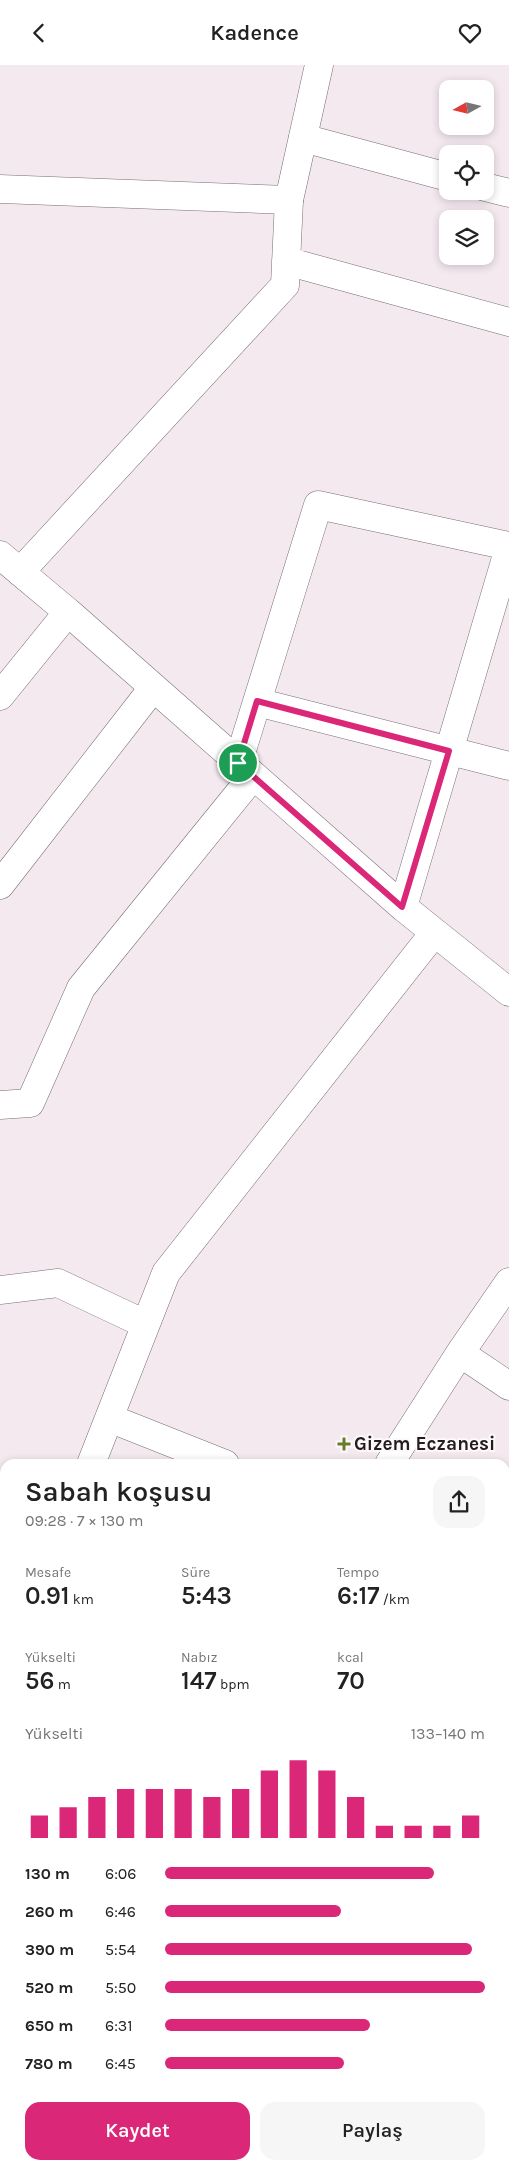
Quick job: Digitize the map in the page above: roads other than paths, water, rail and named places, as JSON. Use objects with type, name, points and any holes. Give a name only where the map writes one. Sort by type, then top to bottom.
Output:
[{"type":"street","points":[[319,65],[289,200],[285,285],[10,563],[402,907],[509,992]]},
{"type":"street","points":[[303,138],[439,175]]},
{"type":"street","points":[[0,189],[289,200]]},
{"type":"street","points":[[494,189],[509,193]]},
{"type":"street","points":[[286,261],[509,322]]},
{"type":"street","points":[[0,1105],[30,1103],[81,988],[246,769],[257,701],[318,505],[509,547],[402,907]]},
{"type":"street","points":[[0,696],[68,612]]},
{"type":"street","points":[[0,885],[153,688]]},
{"type":"street","points":[[257,701],[509,766]]},
{"type":"street","points":[[93,1459],[166,1273],[434,933]]},
{"type":"street","points":[[0,1290],[58,1283],[145,1325]]},
{"type":"street","points":[[392,1459],[460,1353],[509,1283]]},
{"type":"street","points":[[460,1353],[509,1386]]},
{"type":"street","points":[[109,1418],[212,1459]]},
{"type":"place","name":"Gizem Eczanesi","points":[[344,1444]]}]
